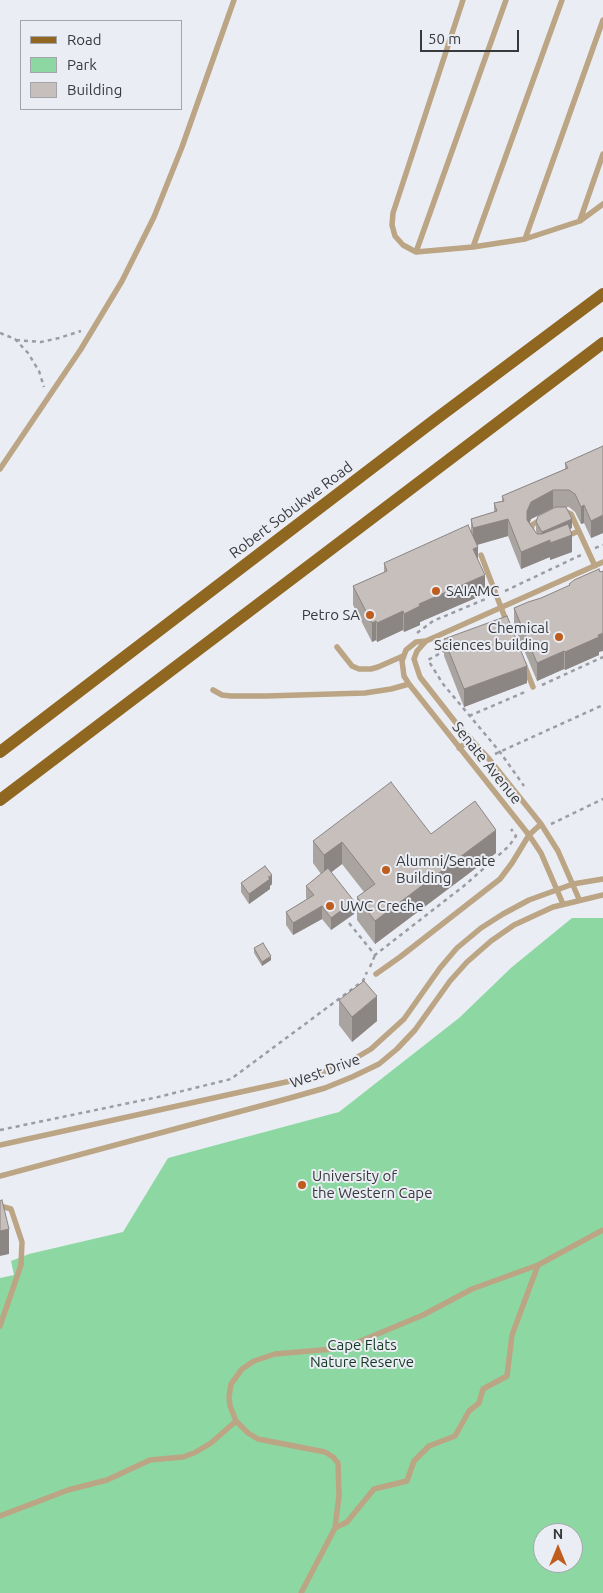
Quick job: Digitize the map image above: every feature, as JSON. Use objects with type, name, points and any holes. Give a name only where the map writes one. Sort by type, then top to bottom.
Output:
[{"type":"main road","name":"Robert Sobukwe Road","points":[[0,752],[603,294]]},
{"type":"main road","points":[[0,800],[603,343]]},
{"type":"lane","points":[[0,469],[94,328],[122,281],[154,217],[188,131],[234,0]]},
{"type":"lane","points":[[463,0],[393,213],[392,225],[395,236],[403,245],[416,252],[473,247],[525,239],[580,221],[603,204]]},
{"type":"lane","points":[[416,252],[506,0]]},
{"type":"lane","points":[[473,247],[562,0]]},
{"type":"lane","points":[[525,239],[603,20]]},
{"type":"lane","points":[[580,221],[603,154]]},
{"type":"lane","points":[[556,512],[567,511],[571,514],[595,566]]},
{"type":"lane","points":[[532,536],[532,525],[549,516]]},
{"type":"lane","points":[[561,538],[579,531]]},
{"type":"lane","points":[[481,555],[510,630]]},
{"type":"lane","points":[[337,647],[352,666],[359,669],[378,667],[403,656],[406,650],[416,642],[426,641],[603,562]]},
{"type":"lane","name":"Senate Avenue","points":[[426,641],[415,654],[414,659],[415,668],[420,677],[460,728],[542,824],[555,845],[579,900]]},
{"type":"lane","points":[[520,654],[533,687]]},
{"type":"lane","name":"Senate Avenue","points":[[403,656],[402,668],[409,684],[529,835],[541,853],[563,904]]},
{"type":"lane","points":[[214,690],[231,696],[365,693],[409,684]]},
{"type":"lane","points":[[459,748],[471,739]]},
{"type":"lane","points":[[376,974],[500,879],[529,835],[542,824]]},
{"type":"lane","name":"West Drive","points":[[0,1145],[286,1082],[322,1073],[349,1062],[376,1044],[404,1019],[440,968],[458,948],[481,928],[529,900],[572,884],[603,879]]},
{"type":"lane","name":"West Drive","points":[[0,1176],[290,1098],[325,1088],[352,1077],[379,1064],[397,1049],[415,1030],[467,962],[491,941],[514,925],[534,915],[563,904],[603,895]]},
{"type":"lane","points":[[0,1206],[12,1208],[22,1242],[21,1265],[0,1326]]},
{"type":"lane","points":[[301,1593],[335,1528],[338,1514],[338,1463],[333,1456],[325,1452],[258,1439],[248,1433],[236,1421],[230,1406],[229,1397],[231,1384],[242,1369],[254,1360],[275,1354],[333,1349],[356,1343],[423,1315],[472,1289],[538,1265],[603,1230]]},
{"type":"lane","points":[[335,1528],[348,1522],[374,1489],[407,1480],[414,1461],[430,1446],[455,1436],[469,1411],[479,1403],[483,1389],[507,1376],[512,1335],[538,1265]]},
{"type":"lane","points":[[0,1516],[68,1490],[107,1480],[150,1460],[183,1457],[194,1453],[221,1435],[236,1421]]},
{"type":"path","points":[[0,333],[14,339],[41,342],[94,328]]},
{"type":"path","points":[[14,339],[28,353],[39,371],[46,400]]},
{"type":"path","points":[[416,634],[433,621],[603,545]]},
{"type":"path","points":[[454,646],[428,660],[443,684],[500,752],[526,789]]},
{"type":"path","points":[[489,760],[500,752],[603,705]]},
{"type":"path","points":[[551,824],[603,799]]},
{"type":"path","points":[[546,817],[555,830]]},
{"type":"path","points":[[0,1130],[158,1098],[230,1079],[363,981],[375,955],[466,885],[509,846],[516,836],[510,829]]},
{"type":"path","points":[[349,923],[375,955]]},
{"type":"green space","name":"Cape Flats Nature Reserve","points":[[572,918],[603,918],[603,1593],[0,1593],[0,1278],[14,1275],[11,1261],[29,1254],[123,1232],[168,1158],[339,1112],[459,1018],[512,967]]},
{"type":"building","points":[[603,446],[603,515],[591,521],[584,505],[581,507],[575,494],[569,490],[553,490],[531,502],[527,511],[527,520],[537,534],[542,534],[568,524],[572,535],[550,543],[550,540],[521,552],[508,519],[473,528],[471,519],[497,511],[494,503],[504,501],[502,496],[568,468],[565,463]]},
{"type":"building","points":[[556,507],[566,507],[572,519],[542,532],[536,522],[538,516]]},
{"type":"building","points":[[468,525],[478,547],[473,549],[485,575],[419,604],[420,606],[404,614],[403,611],[377,623],[376,621],[372,623],[353,586],[387,571],[384,563]]},
{"type":"building","name":"Chemical Sciences building","points":[[599,569],[600,572],[603,571],[603,633],[598,635],[599,637],[537,663],[514,608],[570,585],[574,580]]},
{"type":"building","points":[[507,616],[527,666],[464,689],[444,639]]},
{"type":"building","points":[[391,782],[431,834],[475,801],[496,830],[375,921],[357,897],[375,884],[342,842],[324,855],[313,841]]},
{"type":"building","points":[[265,866],[272,875],[268,877],[270,879],[249,894],[241,883]]},
{"type":"building","points":[[328,868],[354,901],[331,918],[322,906],[293,923],[286,912],[314,895],[306,886]]},
{"type":"building","points":[[263,943],[271,956],[262,962],[254,948]]},
{"type":"building","points":[[364,981],[377,996],[352,1017],[339,1000]]},
{"type":"building","points":[[2,1200],[9,1229],[0,1231],[0,1201]]},
{"type":"place","name":"SAIAMC","points":[[436,591]]},
{"type":"place","name":"Petro SA","points":[[370,615]]},
{"type":"place","name":"Chemical Sciences building","points":[[559,637]]},
{"type":"place","name":"Alumni/Senate Building","points":[[386,870]]},
{"type":"place","name":"UWC Creche","points":[[330,906]]},
{"type":"place","name":"University of the Western Cape","points":[[302,1185]]}]
